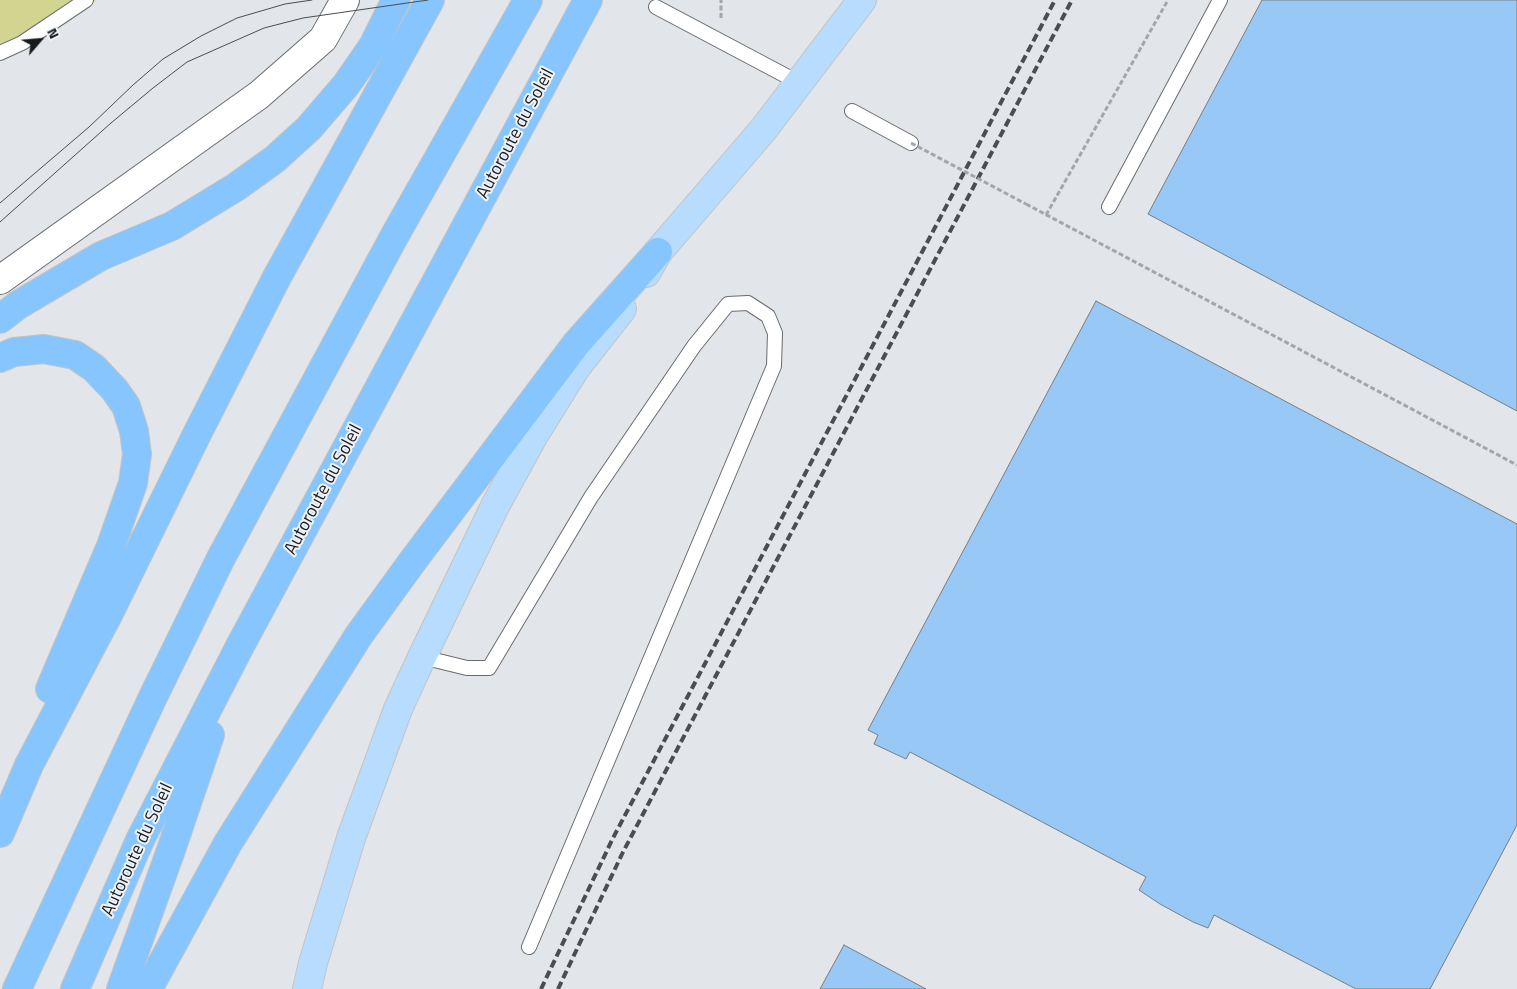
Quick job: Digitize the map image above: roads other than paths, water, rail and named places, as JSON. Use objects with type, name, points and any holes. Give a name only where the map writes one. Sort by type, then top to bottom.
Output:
[{"type":"highway","points":[[0,318],[18,305],[101,256],[172,226],[236,187],[275,159],[309,128],[346,85],[373,46],[396,0]]},
{"type":"highway","points":[[0,832],[29,764],[110,611],[197,434],[278,277],[430,0]]},
{"type":"highway","points":[[17,989],[152,699],[221,558],[395,235],[528,0]]},
{"type":"highway","name":"Autoroute du Soleil","points":[[75,989],[140,840],[240,646],[588,0]]},
{"type":"highway","points":[[148,989],[228,843],[359,635],[576,344],[658,252]]},
{"type":"highway","points":[[0,358],[14,352],[44,349],[76,355],[114,389],[126,406],[134,431],[137,454],[134,483],[111,546],[51,685],[29,764]]},
{"type":"highway","points":[[120,989],[171,850],[240,646]]},
{"type":"main road","points":[[307,989],[313,963],[351,838],[398,709],[495,506],[534,435],[575,369],[628,302],[658,252],[763,130],[862,0]]},
{"type":"street","points":[[0,280],[259,95],[323,39],[345,0]]},
{"type":"lane","points":[[0,53],[22,43],[86,0]]},
{"type":"lane","points":[[1109,206],[1220,0]]},
{"type":"lane","points":[[656,7],[790,78]]},
{"type":"lane","points":[[852,110],[912,143]]},
{"type":"lane","points":[[422,657],[467,668],[489,668],[591,497],[700,339],[728,304],[748,303],[768,316],[775,333],[774,366],[529,947]]},
{"type":"tram line","points":[[0,203],[89,127],[163,59],[201,36],[237,18],[285,4],[312,0]]},
{"type":"tram line","points":[[0,222],[111,123],[187,62],[264,28],[303,18],[428,0]]},
{"type":"railway","points":[[541,989],[613,838],[1055,0]]},
{"type":"railway","points":[[558,989],[623,852],[1072,0]]}]
